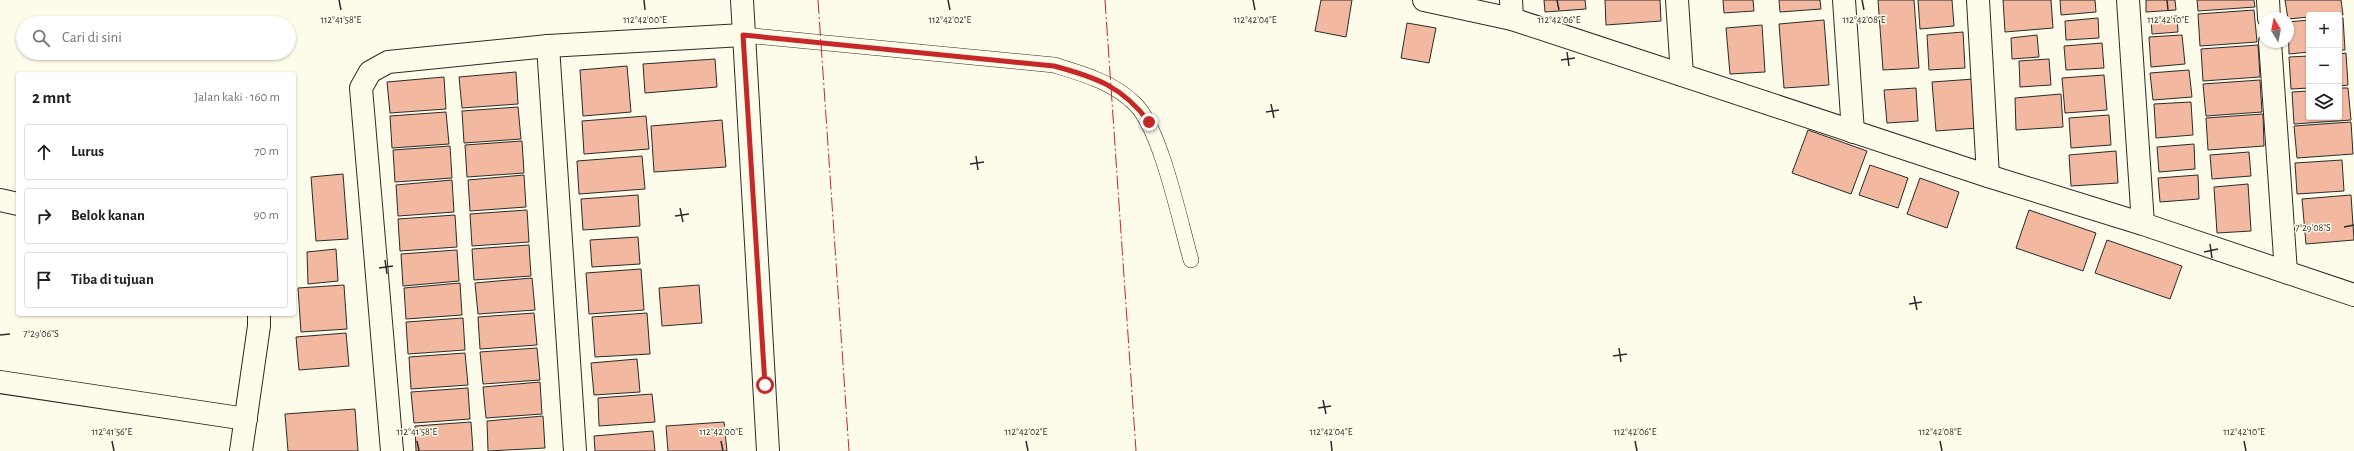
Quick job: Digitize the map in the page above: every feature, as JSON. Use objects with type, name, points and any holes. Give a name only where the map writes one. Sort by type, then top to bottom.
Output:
[{"type":"street","points":[[742,0],[768,451]]},
{"type":"street","points":[[1424,0],[1511,10],[1682,75],[1988,176],[2143,224],[2354,295]]},
{"type":"street","points":[[1677,0],[1682,75]]},
{"type":"street","points":[[1844,0],[1853,132]]},
{"type":"street","points":[[1978,0],[1988,176]]},
{"type":"street","points":[[2128,0],[2143,224]]},
{"type":"street","points":[[2268,0],[2269,12]]},
{"type":"street","points":[[392,451],[361,88],[370,72],[388,62],[743,29]]},
{"type":"street","points":[[548,46],[576,451]]},
{"type":"street","points":[[2270,48],[2286,272]]},
{"type":"street","points":[[0,200],[16,204]]},
{"type":"street","points":[[241,451],[259,326],[259,316]]},
{"type":"street","points":[[0,382],[246,419]]},
{"type":"lane","points":[[743,29],[1054,66],[1088,75],[1115,88],[1136,104],[1149,122],[1161,156],[1191,260]]},
{"type":"building","points":[[1321,0],[1352,0],[1346,37],[1315,31]]},
{"type":"building","points":[[1544,0],[1585,0],[1586,9],[1545,12]]},
{"type":"building","points":[[1605,0],[1660,0],[1661,21],[1606,25]]},
{"type":"building","points":[[1723,0],[1753,0],[1754,11],[1724,13]]},
{"type":"building","points":[[1779,0],[1820,0],[1821,9],[1780,12]]},
{"type":"building","points":[[1878,0],[1914,0],[1919,68],[1883,70]]},
{"type":"building","points":[[1918,0],[1952,0],[1954,26],[1920,29]]},
{"type":"building","points":[[2003,0],[2051,0],[2053,28],[2005,32]]},
{"type":"building","points":[[2060,0],[2095,0],[2096,12],[2061,15]]},
{"type":"building","points":[[2146,0],[2175,0],[2176,10],[2146,12]]},
{"type":"building","points":[[2197,0],[2254,0],[2255,7],[2198,11]]},
{"type":"building","points":[[2285,0],[2341,0],[2343,15],[2342,12],[2306,12],[2306,17],[2294,18],[2294,12],[2287,12]]},
{"type":"building","points":[[2254,10],[2257,42],[2200,46],[2198,14]]},
{"type":"building","points":[[2177,16],[2178,32],[2152,34],[2151,18]]},
{"type":"building","points":[[2098,18],[2099,38],[2066,40],[2065,21]]},
{"type":"building","points":[[2342,18],[2343,18],[2345,50],[2342,50]]},
{"type":"building","points":[[1824,20],[1829,85],[1784,88],[1779,24]]},
{"type":"building","points":[[2306,20],[2306,52],[2289,54],[2289,48],[2294,48],[2294,21]]},
{"type":"building","points":[[1407,23],[1436,28],[1429,63],[1401,58]]},
{"type":"building","points":[[1762,25],[1765,72],[1730,74],[1726,28]]},
{"type":"building","points":[[1963,32],[1965,68],[1929,70],[1927,35]]},
{"type":"building","points":[[2037,35],[2039,57],[2012,59],[2011,38]]},
{"type":"building","points":[[2182,35],[2185,64],[2151,67],[2149,37]]},
{"type":"building","points":[[2102,43],[2104,68],[2066,70],[2064,46]]},
{"type":"building","points":[[2258,45],[2260,77],[2203,81],[2201,49]]},
{"type":"building","points":[[2346,53],[2348,85],[2342,86],[2342,84],[2342,54]]},
{"type":"building","points":[[2306,56],[2306,88],[2291,89],[2289,57]]},
{"type":"building","points":[[715,59],[717,87],[645,93],[643,64]]},
{"type":"building","points":[[2049,59],[2051,85],[2020,87],[2019,61]]},
{"type":"building","points":[[627,66],[631,112],[583,116],[580,70]]},
{"type":"building","points":[[2189,70],[2192,97],[2153,100],[2150,73]]},
{"type":"building","points":[[516,72],[518,104],[462,108],[459,77]]},
{"type":"building","points":[[2104,75],[2107,110],[2065,113],[2062,78]]},
{"type":"building","points":[[444,77],[446,109],[390,113],[387,82]]},
{"type":"building","points":[[1974,79],[1978,128],[1936,131],[1932,82]]},
{"type":"building","points":[[2260,80],[2262,112],[2206,116],[2203,84]]},
{"type":"building","points":[[1916,88],[1918,121],[1887,123],[1884,90]]},
{"type":"building","points":[[2342,88],[2348,88],[2351,120],[2294,124],[2292,92],[2306,91],[2306,120],[2342,120]]},
{"type":"building","points":[[2061,94],[2063,127],[2016,130],[2015,98]]},
{"type":"building","points":[[2191,102],[2193,135],[2156,138],[2154,104]]},
{"type":"building","points":[[518,107],[521,139],[464,143],[462,111]]},
{"type":"building","points":[[446,112],[449,144],[392,148],[390,116]]},
{"type":"building","points":[[2263,114],[2264,146],[2208,150],[2206,118]]},
{"type":"building","points":[[2109,115],[2111,145],[2071,148],[2069,118]]},
{"type":"building","points":[[646,116],[649,149],[584,154],[582,121]]},
{"type":"building","points":[[722,120],[726,167],[654,172],[651,126]]},
{"type":"building","points":[[2351,122],[2353,154],[2297,158],[2294,126]]},
{"type":"building","points":[[1808,130],[1867,151],[1851,194],[1792,173]]},
{"type":"building","points":[[522,141],[524,173],[467,177],[465,145]]},
{"type":"building","points":[[2194,144],[2195,169],[2159,172],[2157,147]]},
{"type":"building","points":[[450,146],[452,178],[395,182],[393,150]]},
{"type":"building","points":[[2116,151],[2118,183],[2071,186],[2069,155]]},
{"type":"building","points":[[2249,152],[2251,176],[2212,179],[2210,155]]},
{"type":"building","points":[[642,156],[645,189],[579,194],[577,161]]},
{"type":"building","points":[[2342,160],[2344,191],[2297,194],[2295,163]]},
{"type":"building","points":[[1870,165],[1908,178],[1898,208],[1859,195]]},
{"type":"building","points":[[343,174],[348,239],[316,241],[311,177]]},
{"type":"building","points":[[524,175],[526,207],[470,211],[468,180]]},
{"type":"building","points":[[2198,175],[2199,199],[2160,202],[2158,178]]},
{"type":"building","points":[[1920,178],[1959,192],[1947,228],[1907,214]]},
{"type":"building","points":[[452,180],[454,212],[398,216],[396,185]]},
{"type":"building","points":[[2248,184],[2251,231],[2217,233],[2214,187]]},
{"type":"building","points":[[638,195],[640,226],[583,230],[581,199]]},
{"type":"building","points":[[2351,195],[2354,240],[2306,244],[2302,199]]},
{"type":"building","points":[[527,210],[529,242],[472,246],[470,214]]},
{"type":"building","points":[[2029,210],[2096,233],[2083,271],[2016,248]]},
{"type":"building","points":[[455,215],[457,247],[400,251],[398,219]]},
{"type":"building","points":[[638,237],[640,264],[592,267],[590,240]]},
{"type":"building","points":[[2107,240],[2182,266],[2170,299],[2095,273]]},
{"type":"building","points":[[529,245],[531,276],[474,280],[472,249]]},
{"type":"building","points":[[336,249],[338,281],[308,284],[307,252]]},
{"type":"building","points":[[457,250],[459,281],[403,286],[401,254]]},
{"type":"building","points":[[641,269],[644,310],[589,314],[586,273]]},
{"type":"building","points":[[532,278],[535,310],[478,314],[475,283]]},
{"type":"building","points":[[460,283],[462,315],[406,319],[404,288]]},
{"type":"building","points":[[344,285],[347,329],[301,332],[298,288]]},
{"type":"building","points":[[699,285],[702,323],[662,326],[659,288]]},
{"type":"building","points":[[534,313],[537,345],[480,349],[478,317]]},
{"type":"building","points":[[647,313],[650,354],[595,357],[592,317]]},
{"type":"building","points":[[463,318],[465,350],[408,354],[406,322]]},
{"type":"building","points":[[346,333],[349,366],[299,370],[296,337]]},
{"type":"building","points":[[537,348],[540,380],[483,384],[480,352]]},
{"type":"building","points":[[465,353],[468,385],[411,389],[409,357]]},
{"type":"building","points":[[637,359],[640,392],[594,395],[591,363]]},
{"type":"building","points":[[540,382],[542,414],[486,418],[483,387]]},
{"type":"building","points":[[468,388],[470,419],[414,423],[411,392]]},
{"type":"building","points":[[652,394],[655,422],[599,426],[598,398]]},
{"type":"building","points":[[355,409],[358,451],[288,451],[285,414]]},
{"type":"building","points":[[543,416],[545,448],[488,451],[487,421]]},
{"type":"building","points":[[471,422],[473,451],[416,451],[415,426]]},
{"type":"building","points":[[724,422],[727,451],[668,451],[666,426]]},
{"type":"building","points":[[653,431],[655,451],[595,451],[594,436]]},
{"type":"power","points":[[818,0],[849,451]]},
{"type":"power","points":[[1105,0],[1136,451]]},
{"type":"route","points":[[765,385],[743,35],[1054,66],[1088,75],[1115,88],[1136,104],[1149,122]]}]
